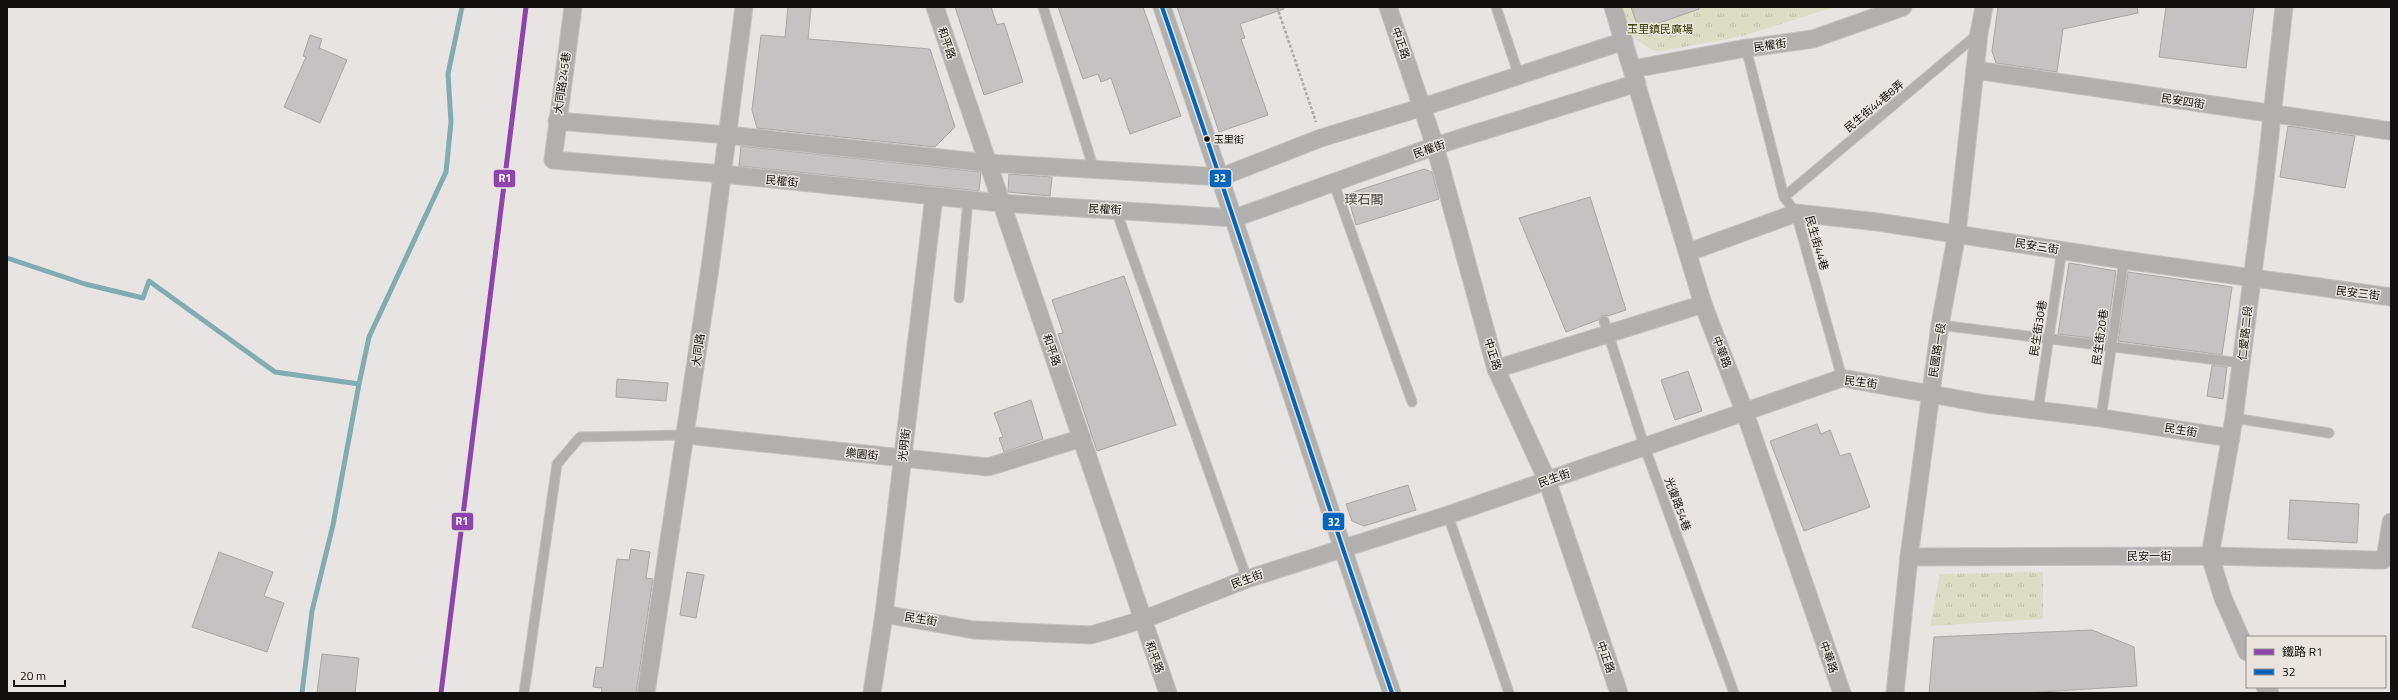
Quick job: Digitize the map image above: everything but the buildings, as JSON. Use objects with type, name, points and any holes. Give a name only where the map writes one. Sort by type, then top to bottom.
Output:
[{"type":"street","name":"大同路245巷","points":[[553,160],[573,7]]},
{"type":"street","name":"大同路","points":[[646,693],[666,549],[686,435],[723,174],[744,7]]},
{"type":"street","name":"和平路","points":[[935,7],[1168,693]]},
{"type":"street","points":[[1162,7],[1235,218],[1285,374],[1392,693]]},
{"type":"street","name":"中正路","points":[[1388,7],[1435,146],[1496,369],[1547,480],[1619,693]]},
{"type":"street","name":"中華路","points":[[1613,7],[1689,252],[1703,304],[1745,412],[1842,693]]},
{"type":"street","name":"民權街","points":[[553,160],[723,174],[1001,203],[1235,218],[1635,76],[1746,48],[1813,39],[1903,7]]},
{"type":"street","name":"民國路一段","points":[[1895,693],[1909,557],[1930,394],[1940,324],[1957,234],[1979,32],[1984,7]]},
{"type":"street","name":"仁愛路二段","points":[[2246,650],[2223,598],[2210,556],[2234,418],[2284,7]]},
{"type":"street","points":[[557,121],[728,135],[987,163],[1221,177],[1321,138],[1423,107],[1624,41]]},
{"type":"street","name":"民安四街","points":[[1975,70],[2391,131]]},
{"type":"street","name":"光明街","points":[[872,693],[884,614],[934,196]]},
{"type":"street","name":"民安三街","points":[[1689,252],[1796,213],[1878,222],[2251,279],[2391,297]]},
{"type":"street","points":[[1496,369],[1606,327],[1703,304]]},
{"type":"street","name":"民生街","points":[[884,614],[974,630],[1091,635],[1142,620],[1247,578],[1448,515],[1547,480],[1645,448],[1842,378],[1930,394],[2231,438]]},
{"type":"street","name":"樂園街","points":[[686,435],[988,467],[1082,438]]},
{"type":"street","name":"民安一街","points":[[1909,557],[2210,556],[2383,560],[2386,554],[2391,522]]},
{"type":"lane","points":[[1043,7],[1094,170]]},
{"type":"lane","points":[[1496,7],[1519,76]]},
{"type":"lane","name":"民生街44巷8弄","points":[[1784,197],[1979,32]]},
{"type":"lane","name":"民生街44巷","points":[[1746,48],[1784,197],[1796,213],[1842,378]]},
{"type":"lane","points":[[1334,184],[1412,402]]},
{"type":"lane","points":[[959,298],[968,200]]},
{"type":"lane","points":[[1116,210],[1247,578]]},
{"type":"lane","name":"民生街30巷","points":[[2038,410],[2062,250]]},
{"type":"lane","name":"民生街20巷","points":[[2101,418],[2124,260]]},
{"type":"lane","points":[[1940,324],[2241,363]]},
{"type":"lane","name":"光復路54巷","points":[[1606,327],[1645,448],[1734,693]]},
{"type":"lane","points":[[2234,418],[2329,433]]},
{"type":"lane","points":[[524,693],[557,464],[580,437],[686,435]]},
{"type":"lane","points":[[1448,515],[1509,693]]},
{"type":"path","points":[[1277,7],[1321,138]]},
{"type":"green space","name":"玉里鎮民廣場","points":[[1621,7],[1834,7],[1742,36],[1656,52],[1633,38]]},
{"type":"green space","points":[[2043,572],[2043,619],[1930,626],[1940,574]]},
{"type":"waterway","points":[[7,258],[85,284],[143,298],[149,281],[275,372],[359,384],[369,337],[446,172],[451,122],[448,74],[462,7]]},
{"type":"waterway","points":[[302,693],[312,611],[333,525],[359,384]]},
{"type":"rail line","name":"R1","points":[[441,693],[526,7]]},
{"type":"transit line","name":"32","points":[[1162,7],[1392,693]]},
{"type":"place","name":"玉里街","points":[[1207,139]]},
{"type":"district","name":"璞石閣","points":[[1364,199]]}]
